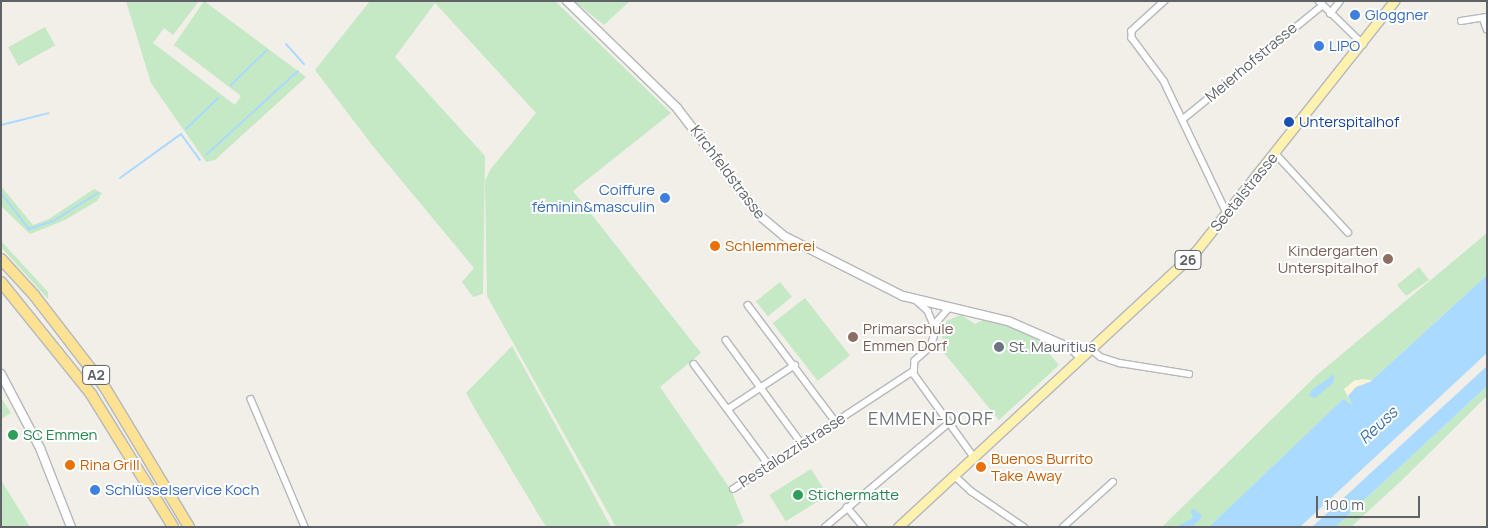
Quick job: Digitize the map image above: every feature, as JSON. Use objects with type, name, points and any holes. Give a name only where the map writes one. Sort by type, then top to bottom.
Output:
[{"type":"highway","name":"A2","points":[[1,259],[34,295],[104,386],[176,501],[189,527]]},
{"type":"highway","name":"A2","points":[[1,282],[92,394],[173,527]]},
{"type":"main road","name":"Seetalstrasse","points":[[898,527],[1180,268],[1227,213],[1363,44],[1394,1]]},
{"type":"street","name":"Kirchfeldstrasse","points":[[567,1],[684,115],[763,220],[818,255],[918,301],[1008,321],[1072,349],[1082,358]]},
{"type":"street","points":[[1165,1],[1132,31],[1132,38],[1164,81],[1227,213]]},
{"type":"street","points":[[1330,14],[1340,1]]},
{"type":"street","name":"Meierhofstrasse","points":[[1182,120],[1320,4],[1363,44]]},
{"type":"street","points":[[1461,21],[1485,18],[1487,29]]},
{"type":"street","points":[[1275,153],[1348,232]]},
{"type":"street","name":"Kirchfeldstrasse","points":[[918,301],[928,311],[934,325]]},
{"type":"street","points":[[748,305],[836,422]]},
{"type":"street","points":[[949,308],[934,325],[933,343],[915,361],[913,371],[974,457]]},
{"type":"street","points":[[726,340],[802,444]]},
{"type":"street","points":[[1092,350],[1101,357],[1120,363],[1189,374]]},
{"type":"street","points":[[694,364],[769,465]]},
{"type":"street","points":[[728,409],[795,365]]},
{"type":"street","name":"Pestalozzistrasse","points":[[733,489],[913,371]]},
{"type":"street","points":[[1,374],[40,448],[72,527]]},
{"type":"street","points":[[251,399],[306,527]]},
{"type":"street","points":[[825,527],[949,423]]},
{"type":"street","points":[[955,476],[971,491],[1024,527]]},
{"type":"street","points":[[1063,527],[1113,482]]},
{"type":"street","points":[[847,507],[864,527]]},
{"type":"green space","points":[[126,1],[199,1],[173,35],[164,28],[153,43],[235,105],[241,96],[174,45],[204,1],[306,77],[215,160],[206,162],[151,83]]},
{"type":"green space","points":[[370,1],[555,1],[671,113],[573,191],[701,353],[660,387],[731,490],[744,522],[734,527],[616,527],[487,296],[485,181],[490,170],[536,113],[435,3],[395,57],[485,156],[483,294],[473,297],[462,282],[474,268],[372,145],[315,70]]},
{"type":"green space","points":[[574,1],[630,1],[604,25]]},
{"type":"green space","points":[[45,27],[55,45],[18,66],[8,47]]},
{"type":"green space","points":[[1,186],[33,225],[49,219],[94,189],[102,193],[97,201],[65,220],[30,234],[1,206]]},
{"type":"green space","points":[[1487,233],[1487,275],[1372,380],[1361,379],[1344,389],[1352,405],[1342,400],[1209,527],[1162,527],[1318,374]]},
{"type":"green space","points":[[1,241],[48,292],[48,299],[1,247]]},
{"type":"green space","points":[[1419,267],[1429,280],[1406,296],[1397,285]]},
{"type":"green space","points":[[780,282],[792,297],[768,316],[756,302]]},
{"type":"green space","points":[[805,298],[850,356],[818,381],[773,323]]},
{"type":"green space","points":[[961,315],[975,324],[983,320],[1003,324],[1035,337],[1059,365],[999,420],[940,348],[945,344],[941,334],[946,321]]},
{"type":"green space","points":[[512,346],[611,527],[546,527],[466,393]]},
{"type":"green space","points":[[1487,386],[1487,396],[1401,481],[1351,527],[1335,527]]},
{"type":"green space","points":[[1,398],[11,413],[1,419]]},
{"type":"green space","name":"Stichermatte","points":[[811,469],[827,495],[786,521],[769,495]]},
{"type":"green space","points":[[1,480],[30,527],[1,527]]},
{"type":"sand","points":[[1355,380],[1372,380],[1356,387],[1348,396],[1344,389]]},
{"type":"water","name":"Reuss","points":[[1487,275],[1487,353],[1300,527],[1209,527],[1343,399],[1352,405],[1348,396],[1356,387],[1370,382]]},
{"type":"water","points":[[1487,366],[1487,386],[1335,527],[1312,527]]},
{"type":"water","points":[[1334,374],[1333,383],[1315,398],[1309,396],[1312,390]]},
{"type":"water","points":[[1194,509],[1202,516],[1199,521],[1191,527],[1176,527],[1193,518],[1191,510]]},
{"type":"waterway","points":[[286,44],[304,64]]},
{"type":"waterway","points":[[231,85],[267,50]]},
{"type":"waterway","points":[[207,154],[298,71]]},
{"type":"waterway","points":[[186,129],[218,98]]},
{"type":"waterway","points":[[1,125],[49,113]]},
{"type":"waterway","points":[[120,178],[181,134],[200,160]]},
{"type":"waterway","points":[[1,193],[29,229],[53,221],[98,193]]},
{"type":"place","name":"Gloggner","points":[[1355,15]]},
{"type":"place","name":"LIPO","points":[[1319,46]]},
{"type":"place","name":"Unterspitalhof","points":[[1289,122]]},
{"type":"place","name":"Coiffure féminin&masculin","points":[[665,198]]},
{"type":"place","name":"Schlemmerei","points":[[715,246]]},
{"type":"place","name":"Kindergarten Unterspitalhof","points":[[1388,259]]},
{"type":"place","name":"Primarschule Emmen Dorf","points":[[853,337]]},
{"type":"place","name":"St. Mauritius","points":[[999,347]]},
{"type":"place","name":"SC Emmen","points":[[13,435]]},
{"type":"place","name":"Rina Grill","points":[[70,465]]},
{"type":"place","name":"Buenos Burrito Take Away","points":[[981,467]]},
{"type":"place","name":"Schlüsselservice Koch","points":[[95,490]]},
{"type":"place","name":"Stichermatte","points":[[798,495]]},
{"type":"district","name":"EMMEN-DORF","points":[[931,418]]}]
